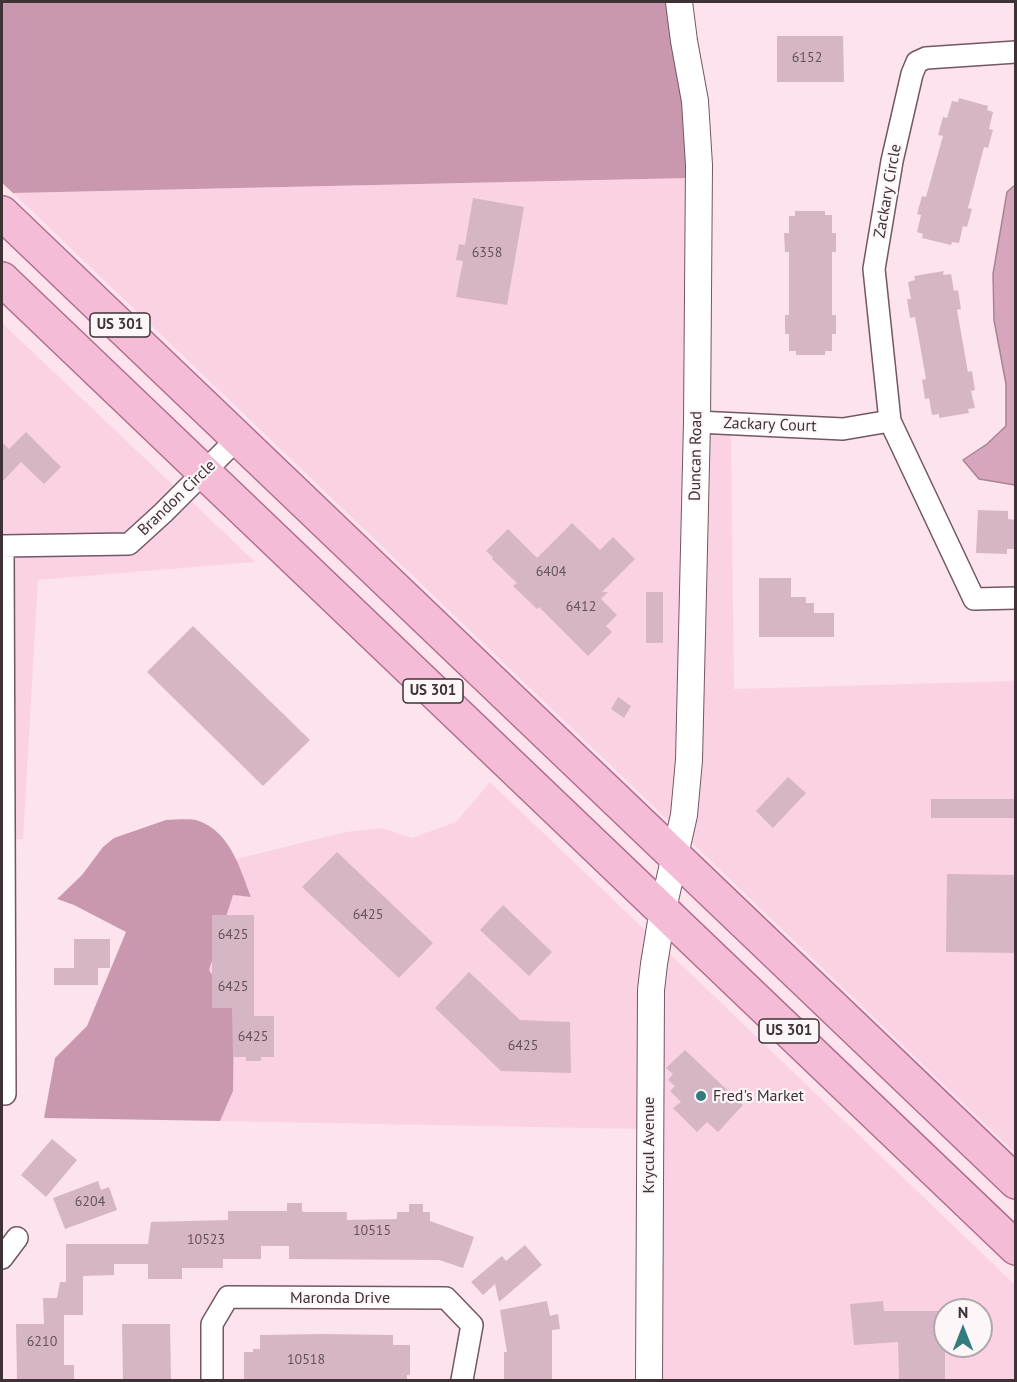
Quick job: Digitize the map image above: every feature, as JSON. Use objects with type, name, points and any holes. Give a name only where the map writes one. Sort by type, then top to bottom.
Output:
[{"type":"main road","name":"US 301","points":[[2,213],[1016,1182]]},
{"type":"main road","name":"US 301","points":[[2,279],[1016,1248]]},
{"type":"street","name":"Duncan Road","points":[[663,909],[686,806],[697,423],[699,165],[697,119],[680,2]]},
{"type":"street","name":"Zackary Circle","points":[[1016,52],[926,58],[917,62],[912,74],[892,161],[874,269],[890,421],[974,599],[1016,598]]},
{"type":"street","name":"Zackary Court","points":[[697,423],[843,429],[890,421]]},
{"type":"street","name":"Brandon Circle","points":[[2,546],[129,544],[238,438]]},
{"type":"street","points":[[2,546],[4,1094]]},
{"type":"street","name":"Krycul Avenue","points":[[649,1380],[651,990],[663,909]]},
{"type":"street","points":[[2,1258],[17,1238]]},
{"type":"street","name":"Maronda Drive","points":[[212,1380],[212,1324],[228,1297],[446,1298],[472,1325],[462,1380]]},
{"type":"shaded area","points":[[2,2],[670,2],[686,102],[689,178],[13,193],[2,183]]},
{"type":"shaded area","points":[[689,178],[680,760],[673,825],[13,193]]},
{"type":"shaded area","points":[[1015,185],[1015,485],[979,479],[963,460],[987,444],[1006,426],[1006,384],[994,320],[993,274],[1007,192]]},
{"type":"shaded area","points":[[2,323],[175,487],[125,533],[2,535]]},
{"type":"shaded area","points":[[706,433],[731,435],[734,689],[1015,681],[1015,1153],[689,840]]},
{"type":"shaded area","points":[[190,500],[255,562],[38,580],[23,839],[13,839],[12,557],[129,554]]},
{"type":"shaded area","points":[[490,782],[649,934],[640,1129],[220,1121],[233,1091],[209,970],[233,895],[251,897],[236,859],[346,832],[382,828],[412,838],[456,822]]},
{"type":"shaded area","points":[[166,820],[199,821],[219,834],[233,853],[251,897],[233,895],[209,970],[234,1011],[233,1091],[220,1121],[44,1118],[55,1058],[87,1026],[126,932],[74,905],[57,899],[82,875],[103,847],[114,838]]},
{"type":"shaded area","points":[[666,950],[1015,1285],[1016,1380],[658,1380],[659,1088]]},
{"type":"building","points":[[777,36],[843,36],[844,82],[777,82]]},
{"type":"building","points":[[959,98],[988,106],[987,110],[993,112],[989,129],[993,130],[988,148],[984,147],[968,208],[972,209],[967,227],[963,226],[959,243],[952,242],[951,245],[922,238],[923,234],[917,232],[921,215],[917,214],[922,196],[926,197],[943,136],[938,135],[943,117],[947,118],[952,101],[958,102]]},
{"type":"building","points":[[473,198],[524,207],[507,305],[456,297],[463,261],[456,260],[459,244],[465,245]]},
{"type":"building","points":[[795,211],[825,211],[825,215],[832,215],[832,233],[836,233],[836,252],[832,252],[832,315],[836,315],[836,334],[832,334],[832,351],[825,351],[825,355],[796,355],[796,351],[789,351],[789,334],[785,334],[785,315],[789,315],[789,252],[785,252],[784,233],[789,233],[789,216],[795,216]]},
{"type":"building","points":[[944,271],[943,275],[951,274],[954,291],[958,290],[961,309],[957,310],[968,372],[972,371],[975,390],[971,391],[975,408],[968,409],[969,413],[939,418],[939,414],[932,415],[929,398],[925,399],[922,380],[926,379],[915,317],[910,318],[907,299],[911,299],[908,282],[915,280],[914,276]]},
{"type":"building","points":[[26,432],[61,467],[44,484],[21,462],[2,482],[2,442],[9,449]]},
{"type":"building","points":[[978,510],[1008,511],[1008,519],[1016,520],[1016,549],[1007,549],[1007,554],[976,553]]},
{"type":"building","points":[[572,523],[600,550],[613,537],[635,559],[602,592],[608,592],[601,599],[617,615],[606,626],[612,632],[588,656],[539,607],[537,609],[513,586],[517,583],[486,551],[508,529],[537,558]]},
{"type":"building","points":[[759,578],[791,578],[791,597],[806,597],[806,603],[814,603],[814,613],[834,613],[834,637],[759,637]]},
{"type":"building","points":[[646,592],[663,592],[663,643],[646,643]]},
{"type":"building","points":[[193,626],[310,740],[263,786],[147,672]]},
{"type":"building","points":[[618,697],[631,706],[624,718],[611,709]]},
{"type":"building","points":[[788,777],[806,793],[773,828],[756,811]]},
{"type":"building","points":[[931,799],[1016,799],[1016,818],[931,818]]},
{"type":"building","points":[[337,852],[433,943],[399,978],[302,887]]},
{"type":"building","points":[[947,874],[1016,875],[1016,953],[946,952]]},
{"type":"building","points":[[503,905],[552,952],[529,976],[480,930]]},
{"type":"building","points":[[212,915],[254,915],[254,1016],[274,1016],[274,1057],[261,1057],[261,1061],[246,1061],[246,1057],[233,1057],[232,1008],[212,1008]]},
{"type":"building","points":[[74,939],[110,939],[110,968],[98,968],[98,985],[54,985],[54,968],[74,968]]},
{"type":"building","points":[[469,972],[520,1020],[570,1022],[571,1073],[501,1071],[435,1008]]},
{"type":"building","points":[[685,1050],[743,1105],[718,1132],[707,1122],[697,1132],[673,1108],[681,1102],[670,1091],[675,1086],[668,1080],[673,1074],[666,1068]]},
{"type":"building","points":[[52,1139],[77,1160],[46,1197],[21,1175]]},
{"type":"building","points":[[98,1181],[101,1190],[109,1187],[117,1210],[65,1229],[53,1198]]},
{"type":"building","points":[[287,1203],[302,1203],[304,1212],[347,1212],[347,1220],[397,1219],[397,1212],[409,1212],[409,1204],[423,1204],[423,1212],[430,1212],[430,1221],[474,1237],[463,1268],[439,1260],[289,1259],[289,1246],[261,1246],[261,1259],[223,1259],[223,1268],[182,1268],[182,1279],[148,1279],[148,1264],[114,1264],[114,1275],[83,1276],[83,1315],[64,1315],[64,1365],[74,1365],[74,1380],[17,1380],[16,1324],[44,1324],[43,1298],[57,1298],[60,1282],[66,1282],[66,1244],[148,1244],[151,1222],[228,1220],[228,1211],[287,1211]]},
{"type":"building","points":[[525,1245],[542,1265],[499,1302],[495,1284],[483,1295],[471,1282],[502,1256],[506,1261]]},
{"type":"building","points":[[547,1301],[550,1316],[558,1314],[560,1329],[552,1330],[552,1380],[504,1380],[504,1352],[507,1352],[500,1310]]},
{"type":"building","points":[[883,1301],[884,1311],[933,1311],[933,1358],[945,1358],[945,1380],[899,1380],[898,1342],[854,1345],[850,1304]]},
{"type":"building","points":[[122,1324],[170,1324],[171,1380],[123,1380]]},
{"type":"building","points":[[260,1335],[393,1335],[393,1345],[410,1345],[410,1375],[407,1375],[407,1380],[244,1380],[244,1352],[260,1349]]},
{"type":"place","name":"Fred's Market","points":[[701,1096]]}]
